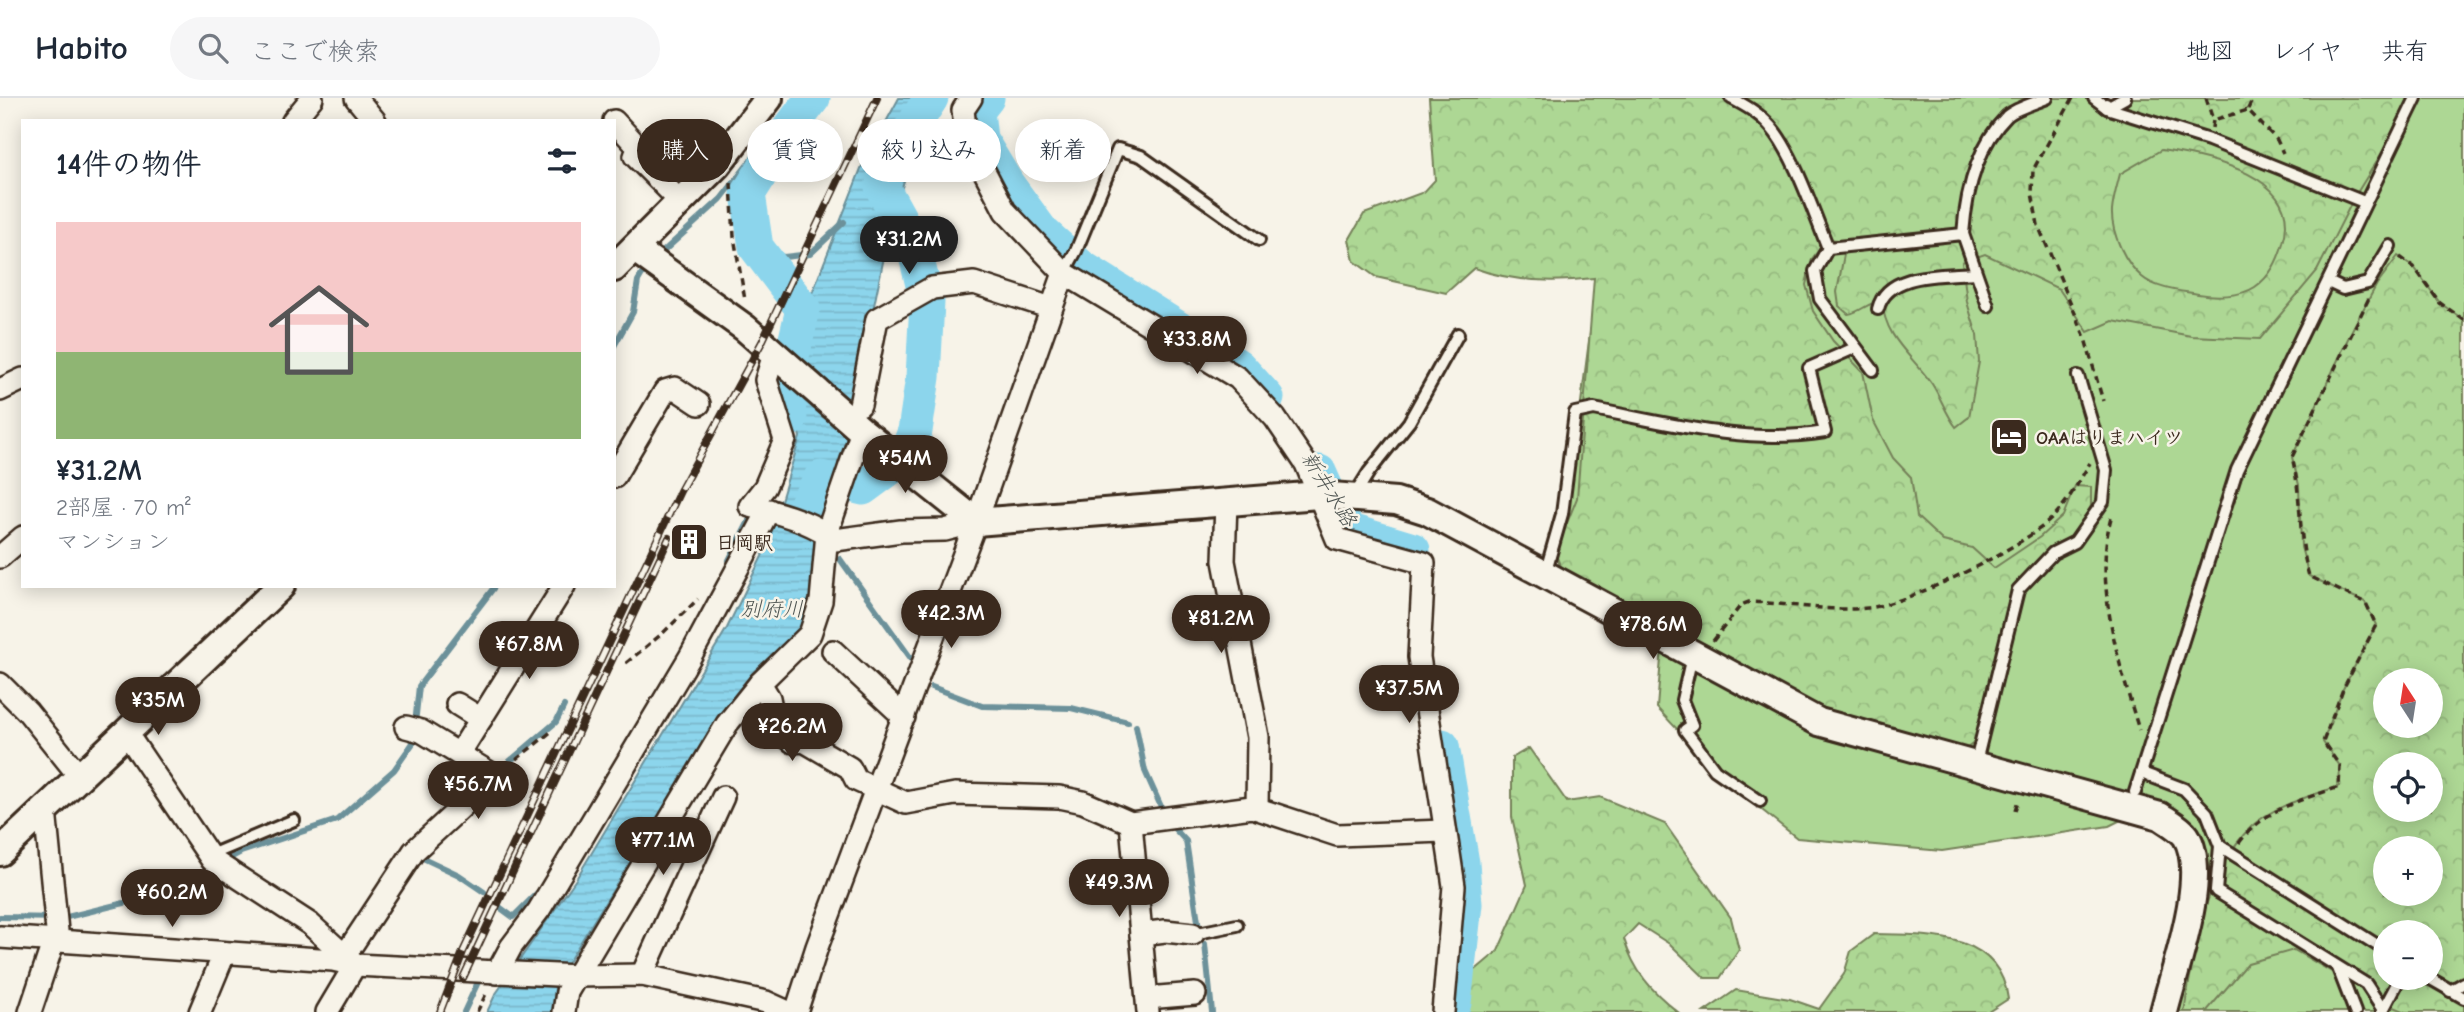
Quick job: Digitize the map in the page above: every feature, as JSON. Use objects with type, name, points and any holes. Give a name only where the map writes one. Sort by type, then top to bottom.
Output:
[{"type":"street","points":[[295,119],[312,98]]},
{"type":"street","points":[[356,98],[373,119]]},
{"type":"street","points":[[616,266],[717,165],[769,98]]},
{"type":"street","points":[[971,98],[963,110],[965,136],[999,200],[1005,211],[1064,273],[1238,377],[1286,433],[1306,464],[1337,540],[1424,564],[1419,657],[1454,886],[1443,1012]]},
{"type":"street","points":[[616,123],[639,148],[635,156],[682,203]]},
{"type":"street","points":[[635,249],[745,328],[774,354],[861,418],[976,522]]},
{"type":"street","points":[[796,1012],[817,947],[976,522],[1064,273]]},
{"type":"street","points":[[564,1012],[567,992],[695,773],[727,724],[760,683],[810,634],[821,601],[827,533],[861,418],[877,318],[932,288],[974,283],[1051,308]]},
{"type":"street","points":[[774,354],[766,380],[785,440],[765,488],[750,506],[769,510],[827,533],[835,540],[901,531],[946,530],[976,522],[1319,495],[1396,501],[1427,512],[1695,658],[1819,722],[2160,816],[2186,836],[2192,852],[2194,883],[2164,1012]]},
{"type":"street","points":[[0,390],[21,380]]},
{"type":"street","points":[[616,474],[665,391],[675,388],[699,404]]},
{"type":"street","points":[[1226,502],[1224,561],[1258,737],[1257,808]]},
{"type":"street","points":[[497,973],[511,947],[539,910],[690,657],[769,510]]},
{"type":"street","points":[[0,557],[21,539]]},
{"type":"street","points":[[0,852],[279,588]]},
{"type":"street","points":[[459,754],[563,588]]},
{"type":"street","points":[[833,652],[904,717]]},
{"type":"street","points":[[760,683],[769,698],[775,727],[793,741],[804,741],[850,768],[856,779],[906,803],[955,794],[1059,797],[1083,802],[1131,823],[1257,808],[1337,835],[1444,831]]},
{"type":"street","points":[[0,684],[28,712],[80,777]]},
{"type":"street","points":[[457,704],[481,719]]},
{"type":"street","points":[[327,1012],[347,961],[414,851],[493,778],[421,731],[406,727]]},
{"type":"street","points":[[127,734],[214,861],[310,924],[347,961]]},
{"type":"street","points":[[642,975],[685,857],[723,797]]},
{"type":"street","points":[[30,1012],[56,936],[56,908],[45,810]]},
{"type":"street","points":[[1131,823],[1147,1005],[1195,994]]},
{"type":"street","points":[[1141,934],[1165,931],[1193,934]]},
{"type":"street","points":[[0,937],[56,936],[224,954],[497,973],[642,975],[766,1002],[788,1012]]},
{"type":"street","points":[[200,1012],[224,954]]},
{"type":"lane","points":[[1731,98],[1753,110],[1772,128],[1803,186],[1828,248]]},
{"type":"lane","points":[[1988,306],[1963,234],[1965,213],[1982,150],[2008,115],[2047,98]]},
{"type":"lane","points":[[2094,98],[2209,140],[2364,202]]},
{"type":"lane","points":[[2106,103],[2124,98]]},
{"type":"lane","points":[[2135,792],[2238,470],[2416,98]]},
{"type":"lane","points":[[1064,273],[1076,251],[1118,149],[1141,156],[1259,240]]},
{"type":"lane","points":[[1828,248],[1963,234]]},
{"type":"lane","points":[[2328,282],[2343,289],[2368,283],[2390,246]]},
{"type":"lane","points":[[1828,248],[1815,271],[1820,299],[1873,370]]},
{"type":"lane","points":[[1878,309],[1881,296],[1891,288],[1915,279],[1975,273]]},
{"type":"lane","points":[[1353,499],[1369,472],[1409,422],[1458,334]]},
{"type":"lane","points":[[1545,574],[1562,514],[1575,413],[1594,410],[1743,436],[1796,437],[1825,432],[1809,368],[1850,350]]},
{"type":"lane","points":[[1975,766],[2018,590],[2053,553],[2075,542],[2103,502],[2106,470],[2078,376]]},
{"type":"lane","points":[[1695,658],[1682,700],[1692,725],[1685,730],[1715,770],[1760,801]]},
{"type":"lane","points":[[2142,772],[2184,789],[2207,813],[2220,846],[2216,891],[2366,984],[2383,1011]]},
{"type":"lane","points":[[214,861],[294,821]]},
{"type":"lane","points":[[2220,846],[2373,942]]},
{"type":"lane","points":[[1193,934],[1237,925]]},
{"type":"lane","points":[[2338,968],[2355,1012]]},
{"type":"lane","points":[[2450,991],[2464,984]]},
{"type":"lane","points":[[2443,987],[2464,998]]},
{"type":"lane","points":[[2383,1011],[2394,990]]},
{"type":"path","points":[[2206,98],[2213,120],[2209,140]]},
{"type":"path","points":[[2248,110],[2253,98]]},
{"type":"path","points":[[2213,120],[2248,110]]},
{"type":"path","points":[[2248,110],[2277,139],[2283,153],[2283,169]]},
{"type":"path","points":[[732,182],[734,237],[746,306]]},
{"type":"path","points":[[2391,265],[2398,256],[2414,267],[2440,303],[2464,320]]},
{"type":"path","points":[[2237,846],[2251,827],[2286,804],[2339,787],[2340,765],[2323,741],[2343,689],[2376,625],[2365,603],[2309,576],[2301,547],[2299,485],[2292,457],[2371,295]]},
{"type":"path","points":[[1695,658],[1741,605],[1757,603],[1840,610],[1883,606],[2000,552],[2048,522],[2065,503],[2100,447]]},
{"type":"path","points":[[626,663],[663,634],[698,598]]},
{"type":"path","points":[[493,778],[552,732]]},
{"type":"green space","points":[[1429,98],[2416,98],[2355,196],[2317,271],[2260,339],[2191,336],[2113,321],[2088,332],[2059,289],[1985,254],[1962,262],[1967,302],[1977,335],[1979,362],[1969,417],[1956,427],[1932,384],[1888,326],[1882,301],[1848,314],[1839,306],[1837,292],[1845,249],[1837,240],[1827,239],[1812,259],[1806,285],[1813,311],[1833,341],[1863,372],[1873,420],[1893,458],[1911,477],[1917,517],[1943,541],[1972,548],[1994,568],[2040,537],[2063,516],[2075,486],[2091,487],[2091,506],[2074,535],[2041,556],[2031,573],[2010,596],[1992,696],[1975,742],[1962,752],[1807,707],[1564,575],[1555,553],[1577,498],[1594,278],[1533,280],[1488,273],[1474,268],[1446,293],[1376,277],[1354,261],[1349,240],[1364,214],[1424,192],[1435,180]],"holes":[[[2161,150],[2203,158],[2248,174],[2266,186],[2279,201],[2286,220],[2283,243],[2270,273],[2261,283],[2235,294],[2212,296],[2161,287],[2142,277],[2130,264],[2120,247],[2112,220],[2120,174]]]},
{"type":"green space","points":[[1514,98],[2464,98],[2464,1012],[2178,1012],[2210,872],[2182,814],[2153,804],[2109,826],[1942,851],[1797,838],[1728,783],[1657,708],[1663,634],[1559,573],[1590,333],[1603,262]]},
{"type":"green space","points":[[2398,256],[2414,267],[2440,303],[2464,320],[2464,1012],[2406,1012],[2387,1004],[2294,950],[2248,963],[2206,1012],[2184,1012],[2204,914],[2222,867],[2235,846],[2251,827],[2270,813],[2292,802],[2339,786],[2340,766],[2323,742],[2343,689],[2376,625],[2365,602],[2309,576],[2301,547],[2299,485],[2292,457],[2353,328],[2377,284]]},
{"type":"green space","points":[[1529,748],[1567,802],[1600,797],[1665,824],[1731,918],[1739,950],[1720,978],[1705,978],[1671,945],[1638,924],[1624,939],[1645,980],[1678,1012],[1462,1012],[1466,978],[1498,951],[1527,885],[1512,817],[1512,758]]},
{"type":"green space","points":[[1874,934],[1937,937],[1957,941],[1975,949],[1991,960],[2002,977],[2008,999],[1988,1012],[1704,1012],[1736,990],[1790,999],[1819,1009],[1844,974],[1851,951]]},
{"type":"water","name":"別府川","points":[[899,98],[944,98],[931,119],[888,119]]},
{"type":"water","name":"別府川","points":[[857,179],[857,182],[904,182],[891,223],[847,437],[824,504],[814,594],[804,621],[795,637],[754,671],[733,697],[567,964],[555,988],[552,1012],[487,1012],[495,995],[576,879],[727,628],[768,544],[800,437],[788,390],[809,301]]},
{"type":"waterway","points":[[656,258],[721,199],[799,98]]},
{"type":"waterway","name":"別府川","points":[[776,281],[753,252],[744,197],[750,182],[807,98]]},
{"type":"waterway","name":"別府川","points":[[790,419],[785,386],[803,309],[756,247],[748,194],[784,136],[813,98]]},
{"type":"waterway","name":"別府川","points":[[803,511],[821,478],[863,488],[905,457],[915,431],[923,377],[927,302],[913,243],[882,187],[888,165],[931,98]]},
{"type":"waterway","name":"新井水路","points":[[987,98],[977,111],[980,139],[1007,184],[1042,232],[1081,267],[1238,366],[1267,398]]},
{"type":"waterway","points":[[738,209],[749,255],[772,285]]},
{"type":"waterway","points":[[747,249],[784,257],[810,254],[844,222]]},
{"type":"waterway","points":[[616,342],[633,312],[638,281],[648,264]]},
{"type":"waterway","points":[[784,345],[794,311],[790,306]]},
{"type":"waterway","points":[[780,385],[783,400]]},
{"type":"waterway","name":"新井水路","points":[[1319,472],[1338,515],[1350,531],[1413,550]]},
{"type":"waterway","points":[[729,560],[750,519]]},
{"type":"waterway","points":[[840,559],[915,664]]},
{"type":"waterway","points":[[222,862],[241,852],[337,820],[394,770],[413,743],[419,686],[493,588]]},
{"type":"waterway","points":[[932,687],[982,706],[1071,708],[1128,722]]},
{"type":"waterway","points":[[496,773],[556,722],[564,706]]},
{"type":"waterway","points":[[1136,726],[1145,771],[1163,811]]},
{"type":"waterway","name":"新井水路","points":[[1442,746],[1462,863],[1465,904],[1454,1003]]},
{"type":"waterway","points":[[1170,824],[1186,841],[1199,928]]},
{"type":"waterway","points":[[415,861],[423,858],[459,875],[484,892]]},
{"type":"waterway","points":[[0,917],[63,918],[165,893],[212,867]]},
{"type":"waterway","points":[[498,906],[513,917],[541,889]]},
{"type":"waterway","points":[[1205,944],[1212,1012]]},
{"type":"waterway","points":[[464,1012],[479,980]]},
{"type":"railway","points":[[440,1012],[463,952],[680,491],[762,342],[877,98]]},
{"type":"railway","points":[[463,978],[669,538]]},
{"type":"place","name":"OAAはりまハイツ","points":[[2009,437]]},
{"type":"place","name":"日岡駅","points":[[689,542]]}]
